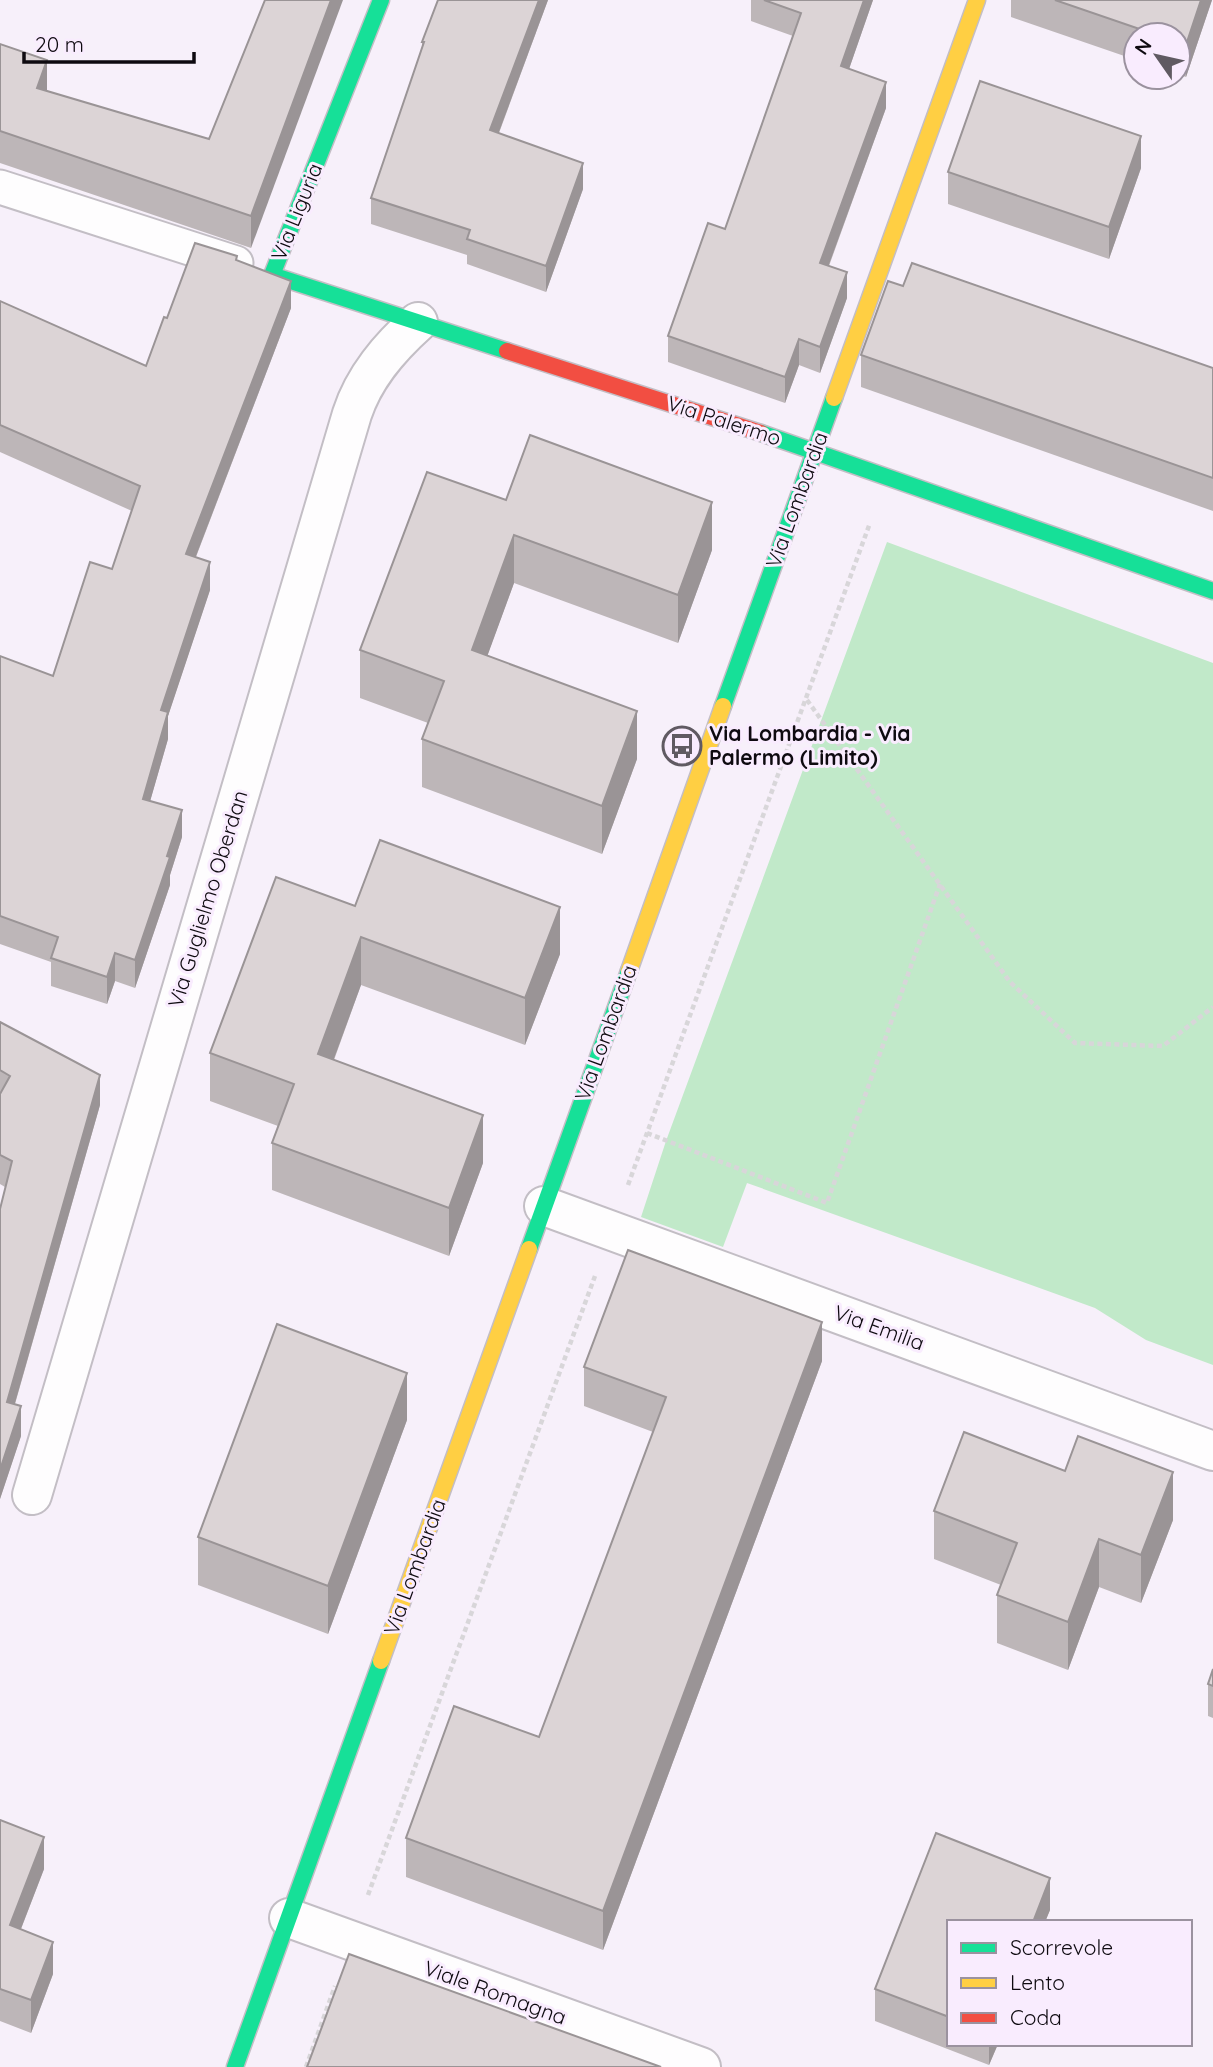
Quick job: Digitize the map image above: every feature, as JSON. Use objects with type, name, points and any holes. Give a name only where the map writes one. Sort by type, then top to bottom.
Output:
[{"type":"street","name":"Via Liguria","points":[[272,275],[382,0]]},
{"type":"street","name":"Via Lombardia","points":[[236,2067],[977,0]]},
{"type":"street","name":"Via Palermo","points":[[272,275],[815,450],[1213,591]]},
{"type":"street","name":"Via Guglielmo Oberdan","points":[[32,1495],[352,414],[371,374],[392,347],[418,322]]},
{"type":"street","name":"Via Emilia","points":[[544,1206],[1213,1451]]},
{"type":"street","name":"Viale Romagna","points":[[289,1918],[701,2067]]},
{"type":"lane","name":"Via Liguria","points":[[0,187],[272,275]]},
{"type":"path","points":[[306,2067],[872,519]]},
{"type":"path","points":[[807,699],[1010,982],[1075,1043],[1163,1046],[1213,1007]]},
{"type":"path","points":[[648,1133],[827,1203],[940,884]]},
{"type":"green space","points":[[887,542],[1213,663],[1213,1365],[1146,1340],[1095,1308],[747,1183],[723,1247],[641,1217],[666,1141]]},
{"type":"building","points":[[265,0],[331,0],[251,216],[0,131],[0,44],[47,60],[37,88],[209,139]]},
{"type":"building","points":[[438,0],[539,0],[490,130],[583,163],[546,266],[467,239],[470,230],[371,198]]},
{"type":"building","points":[[764,0],[864,0],[841,66],[886,82],[820,263],[847,272],[820,347],[799,339],[785,377],[668,336],[708,223],[725,229],[801,13]]},
{"type":"building","points":[[1055,0],[1201,0],[1192,27],[1192,21],[1122,23]]},
{"type":"building","points":[[980,81],[1141,136],[1109,227],[948,172]]},
{"type":"building","points":[[195,243],[237,256],[236,260],[291,281],[186,554],[210,562],[161,710],[168,712],[143,799],[182,810],[167,856],[170,857],[135,960],[115,953],[107,977],[51,958],[58,937],[0,916],[0,656],[53,676],[90,562],[112,569],[140,486],[0,425],[0,301],[146,366]]},
{"type":"building","points":[[912,263],[1213,368],[1213,478],[861,355],[888,281],[903,286]]},
{"type":"building","points":[[530,435],[712,502],[678,595],[514,535],[472,650],[637,711],[602,806],[422,739],[444,681],[360,650],[427,472],[506,500]]},
{"type":"building","points":[[380,840],[560,907],[525,998],[361,937],[318,1054],[483,1115],[449,1208],[272,1143],[294,1084],[210,1053],[276,877],[355,906]]},
{"type":"building","points":[[0,1022],[100,1075],[7,1402],[21,1406],[0,1470],[0,1209],[12,1161],[0,1155],[0,1094],[10,1076],[0,1070]]},
{"type":"building","points":[[628,1250],[822,1322],[603,1911],[406,1838],[454,1706],[539,1737],[666,1397],[584,1367]]},
{"type":"building","points":[[277,1324],[407,1373],[328,1586],[198,1537]]},
{"type":"building","points":[[964,1432],[1065,1471],[1078,1436],[1173,1472],[1141,1555],[1099,1539],[1068,1622],[997,1595],[1017,1543],[934,1511]]},
{"type":"building","points":[[1213,1669],[1213,1686],[1208,1684]]},
{"type":"building","points":[[0,1820],[44,1837],[10,1925],[53,1942],[31,2000],[0,1989]]},
{"type":"building","points":[[936,1833],[1050,1878],[1034,1920],[947,1920],[947,2016],[875,1989]]},
{"type":"building","points":[[349,1954],[661,2067],[307,2067]]},
{"type":"traffic: fast","points":[[381,0],[272,275],[507,351]]},
{"type":"traffic: fast","points":[[723,706],[834,398]]},
{"type":"traffic: fast","points":[[761,433],[1213,591]]},
{"type":"traffic: fast","points":[[529,1249],[629,971]]},
{"type":"traffic: fast","points":[[235,2067],[381,1661]]},
{"type":"traffic: slow","points":[[834,398],[977,0]]},
{"type":"traffic: slow","points":[[629,971],[723,706]]},
{"type":"traffic: slow","points":[[381,1661],[529,1249]]},
{"type":"traffic: jam","points":[[507,351],[761,433]]},
{"type":"place","name":"Via Lombardia - Via Palermo (Limito)","points":[[682,746]]}]
